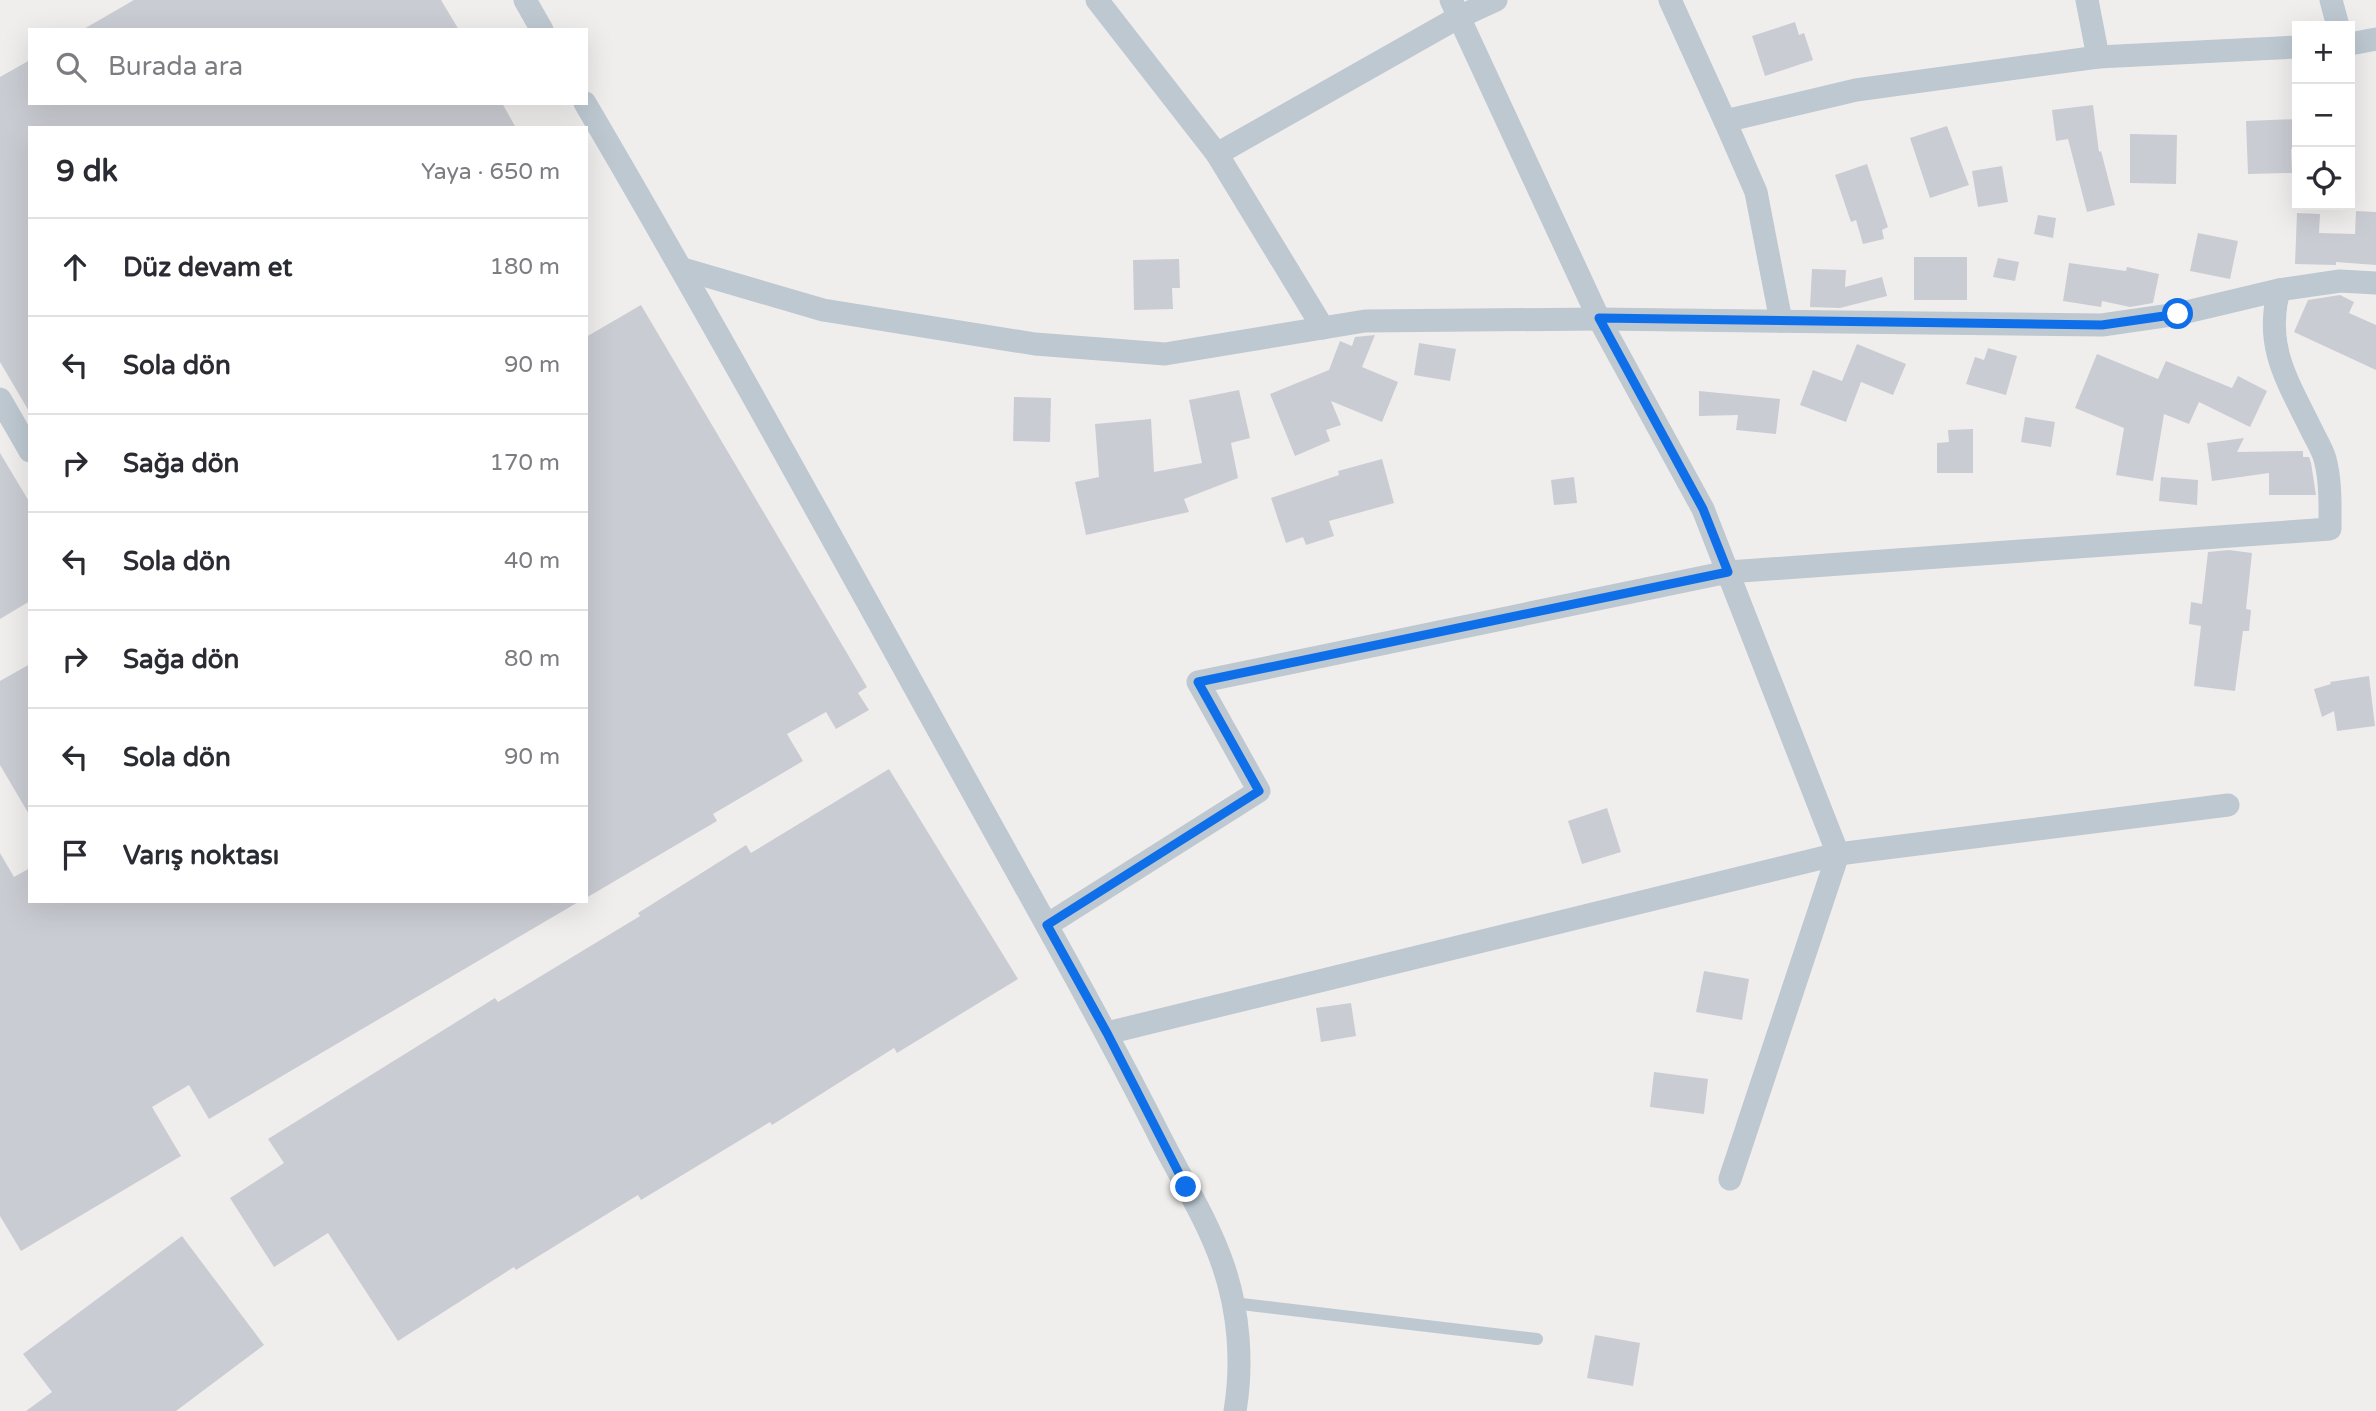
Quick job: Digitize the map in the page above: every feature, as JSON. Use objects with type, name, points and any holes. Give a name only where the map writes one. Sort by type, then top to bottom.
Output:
[{"type":"street","points":[[525,0],[541,28]]},
{"type":"street","points":[[1097,0],[1217,154],[1323,328]]},
{"type":"street","points":[[1217,154],[1455,8],[1496,0]]},
{"type":"street","points":[[1670,0],[1756,192],[1782,321]]},
{"type":"street","points":[[2087,0],[2098,57]]},
{"type":"street","points":[[2331,0],[2337,21]]},
{"type":"street","points":[[1455,8],[1599,318],[1703,509],[1838,854],[1730,1179]]},
{"type":"street","points":[[2355,43],[2376,39]]},
{"type":"street","points":[[1725,121],[1856,90],[2098,57],[2292,47]]},
{"type":"street","points":[[586,105],[682,269],[1107,1033],[1210,1230],[1224,1266],[1233,1303],[1239,1348],[1235,1411]]},
{"type":"street","points":[[682,269],[823,310],[1035,344],[1166,354],[1365,321],[1599,318],[2102,325],[2178,314],[2279,290],[2340,281],[2376,283]]},
{"type":"street","points":[[1047,925],[1259,791],[1198,682],[1728,572],[2330,529],[2329,478],[2324,456],[2281,369],[2276,353],[2273,321],[2279,290]]},
{"type":"street","points":[[0,399],[28,448]]},
{"type":"street","points":[[1107,1033],[1838,854],[2228,806]]},
{"type":"lane","points":[[1233,1303],[1537,1339]]},
{"type":"building","points":[[134,0],[441,0],[458,28],[85,28]]},
{"type":"building","points":[[1795,22],[1799,35],[1804,33],[1813,60],[1765,76],[1752,36]]},
{"type":"building","points":[[28,61],[28,105],[503,105],[515,126],[28,126],[28,410],[0,362],[0,77]]},
{"type":"building","points":[[2093,105],[2099,152],[2101,151],[2115,205],[2087,212],[2068,139],[2056,141],[2052,110]]},
{"type":"building","points":[[2292,119],[2292,173],[2248,174],[2246,121]]},
{"type":"building","points":[[1947,126],[1969,185],[1930,198],[1910,138]]},
{"type":"building","points":[[2130,134],[2177,135],[2176,184],[2130,183]]},
{"type":"building","points":[[1867,164],[1888,227],[1882,230],[1884,239],[1863,244],[1856,220],[1851,222],[1835,175]]},
{"type":"building","points":[[2002,166],[2008,202],[1978,207],[1972,171]]},
{"type":"building","points":[[2356,211],[2376,212],[2376,265],[2336,262],[2336,265],[2295,264],[2297,213],[2320,214],[2319,233],[2355,234]]},
{"type":"building","points":[[2038,215],[2056,218],[2053,238],[2034,234]]},
{"type":"building","points":[[2198,233],[2238,241],[2230,279],[2190,271]]},
{"type":"building","points":[[1914,257],[1967,257],[1967,300],[1914,300]]},
{"type":"building","points":[[1998,258],[2019,262],[2015,281],[1993,277]]},
{"type":"building","points":[[1179,259],[1180,288],[1172,288],[1173,309],[1134,310],[1133,260]]},
{"type":"building","points":[[2069,263],[2126,271],[2127,267],[2159,274],[2153,303],[2130,307],[2102,301],[2101,307],[2063,301]]},
{"type":"building","points":[[1812,269],[1846,270],[1845,287],[1882,277],[1887,296],[1840,308],[1810,307]]},
{"type":"building","points":[[2340,295],[2354,302],[2349,313],[2376,325],[2376,370],[2294,332],[2308,300]]},
{"type":"building","points":[[641,305],[867,687],[858,693],[869,710],[836,729],[826,712],[787,734],[803,761],[713,814],[717,821],[588,897],[588,336]]},
{"type":"building","points":[[1375,335],[1362,367],[1398,382],[1382,422],[1331,401],[1341,425],[1326,430],[1330,441],[1295,456],[1270,394],[1329,370],[1340,341],[1352,346],[1355,337]]},
{"type":"building","points":[[1419,343],[1456,349],[1450,381],[1414,375]]},
{"type":"building","points":[[1857,344],[1906,364],[1893,395],[1861,382],[1846,422],[1800,405],[1813,370],[1842,381]]},
{"type":"building","points":[[1988,348],[2017,356],[2006,395],[1966,384],[1975,357],[1984,360]]},
{"type":"building","points":[[2097,354],[2158,379],[2166,361],[2232,388],[2238,376],[2267,391],[2250,427],[2199,402],[2189,424],[2164,414],[2153,481],[2116,475],[2124,428],[2075,408]]},
{"type":"building","points":[[1239,390],[1250,438],[1231,443],[1238,478],[1184,499],[1189,512],[1086,535],[1075,482],[1099,477],[1095,424],[1151,419],[1154,472],[1202,463],[1189,400]]},
{"type":"building","points":[[1699,391],[1780,399],[1776,434],[1736,430],[1738,415],[1699,416]]},
{"type":"building","points":[[1014,397],[1051,398],[1050,442],[1013,441]]},
{"type":"building","points":[[2025,417],[2055,422],[2051,447],[2021,442]]},
{"type":"building","points":[[1973,429],[1973,473],[1937,473],[1937,443],[1949,442],[1948,430]]},
{"type":"building","points":[[2244,438],[2237,452],[2303,451],[2303,457],[2309,457],[2311,463],[2316,495],[2269,495],[2269,473],[2212,481],[2207,443]]},
{"type":"building","points":[[0,453],[28,500],[28,602],[0,619]]},
{"type":"building","points":[[1382,459],[1394,503],[1329,521],[1334,536],[1306,545],[1303,537],[1286,543],[1271,498],[1339,475],[1338,471]]},
{"type":"building","points":[[1574,477],[1577,503],[1554,505],[1551,480]]},
{"type":"building","points":[[2161,477],[2198,480],[2197,505],[2159,501]]},
{"type":"building","points":[[2229,550],[2252,553],[2246,609],[2251,610],[2249,631],[2243,631],[2235,691],[2194,686],[2201,626],[2189,624],[2191,602],[2202,604],[2208,552]]},
{"type":"building","points":[[28,665],[28,813],[0,765],[0,681]]},
{"type":"building","points":[[2369,676],[2375,726],[2337,731],[2334,711],[2322,717],[2314,689],[2331,684],[2330,682]]},
{"type":"building","points":[[889,769],[1018,979],[897,1053],[894,1048],[772,1125],[770,1122],[641,1200],[638,1195],[516,1270],[514,1267],[398,1341],[328,1233],[274,1267],[230,1198],[284,1163],[268,1139],[495,998],[498,1002],[640,916],[638,913],[746,845],[751,853]]},
{"type":"building","points":[[1607,808],[1621,852],[1582,864],[1568,821]]},
{"type":"building","points":[[0,853],[14,877],[28,869],[28,903],[577,903],[209,1119],[189,1085],[152,1107],[181,1156],[21,1251],[0,1216]]},
{"type":"building","points":[[1704,971],[1749,979],[1742,1020],[1696,1012]]},
{"type":"building","points":[[1351,1003],[1356,1036],[1321,1042],[1316,1008]]},
{"type":"building","points":[[1654,1072],[1708,1079],[1704,1114],[1650,1107]]},
{"type":"building","points":[[182,1236],[264,1345],[176,1411],[26,1411],[52,1392],[23,1354]]},
{"type":"building","points":[[1595,1335],[1640,1343],[1633,1386],[1587,1378]]},
{"type":"route","points":[[1186,1187],[1107,1033],[1047,925],[1259,791],[1198,682],[1728,572],[1703,509],[1599,318],[2102,325],[2178,314]]}]
